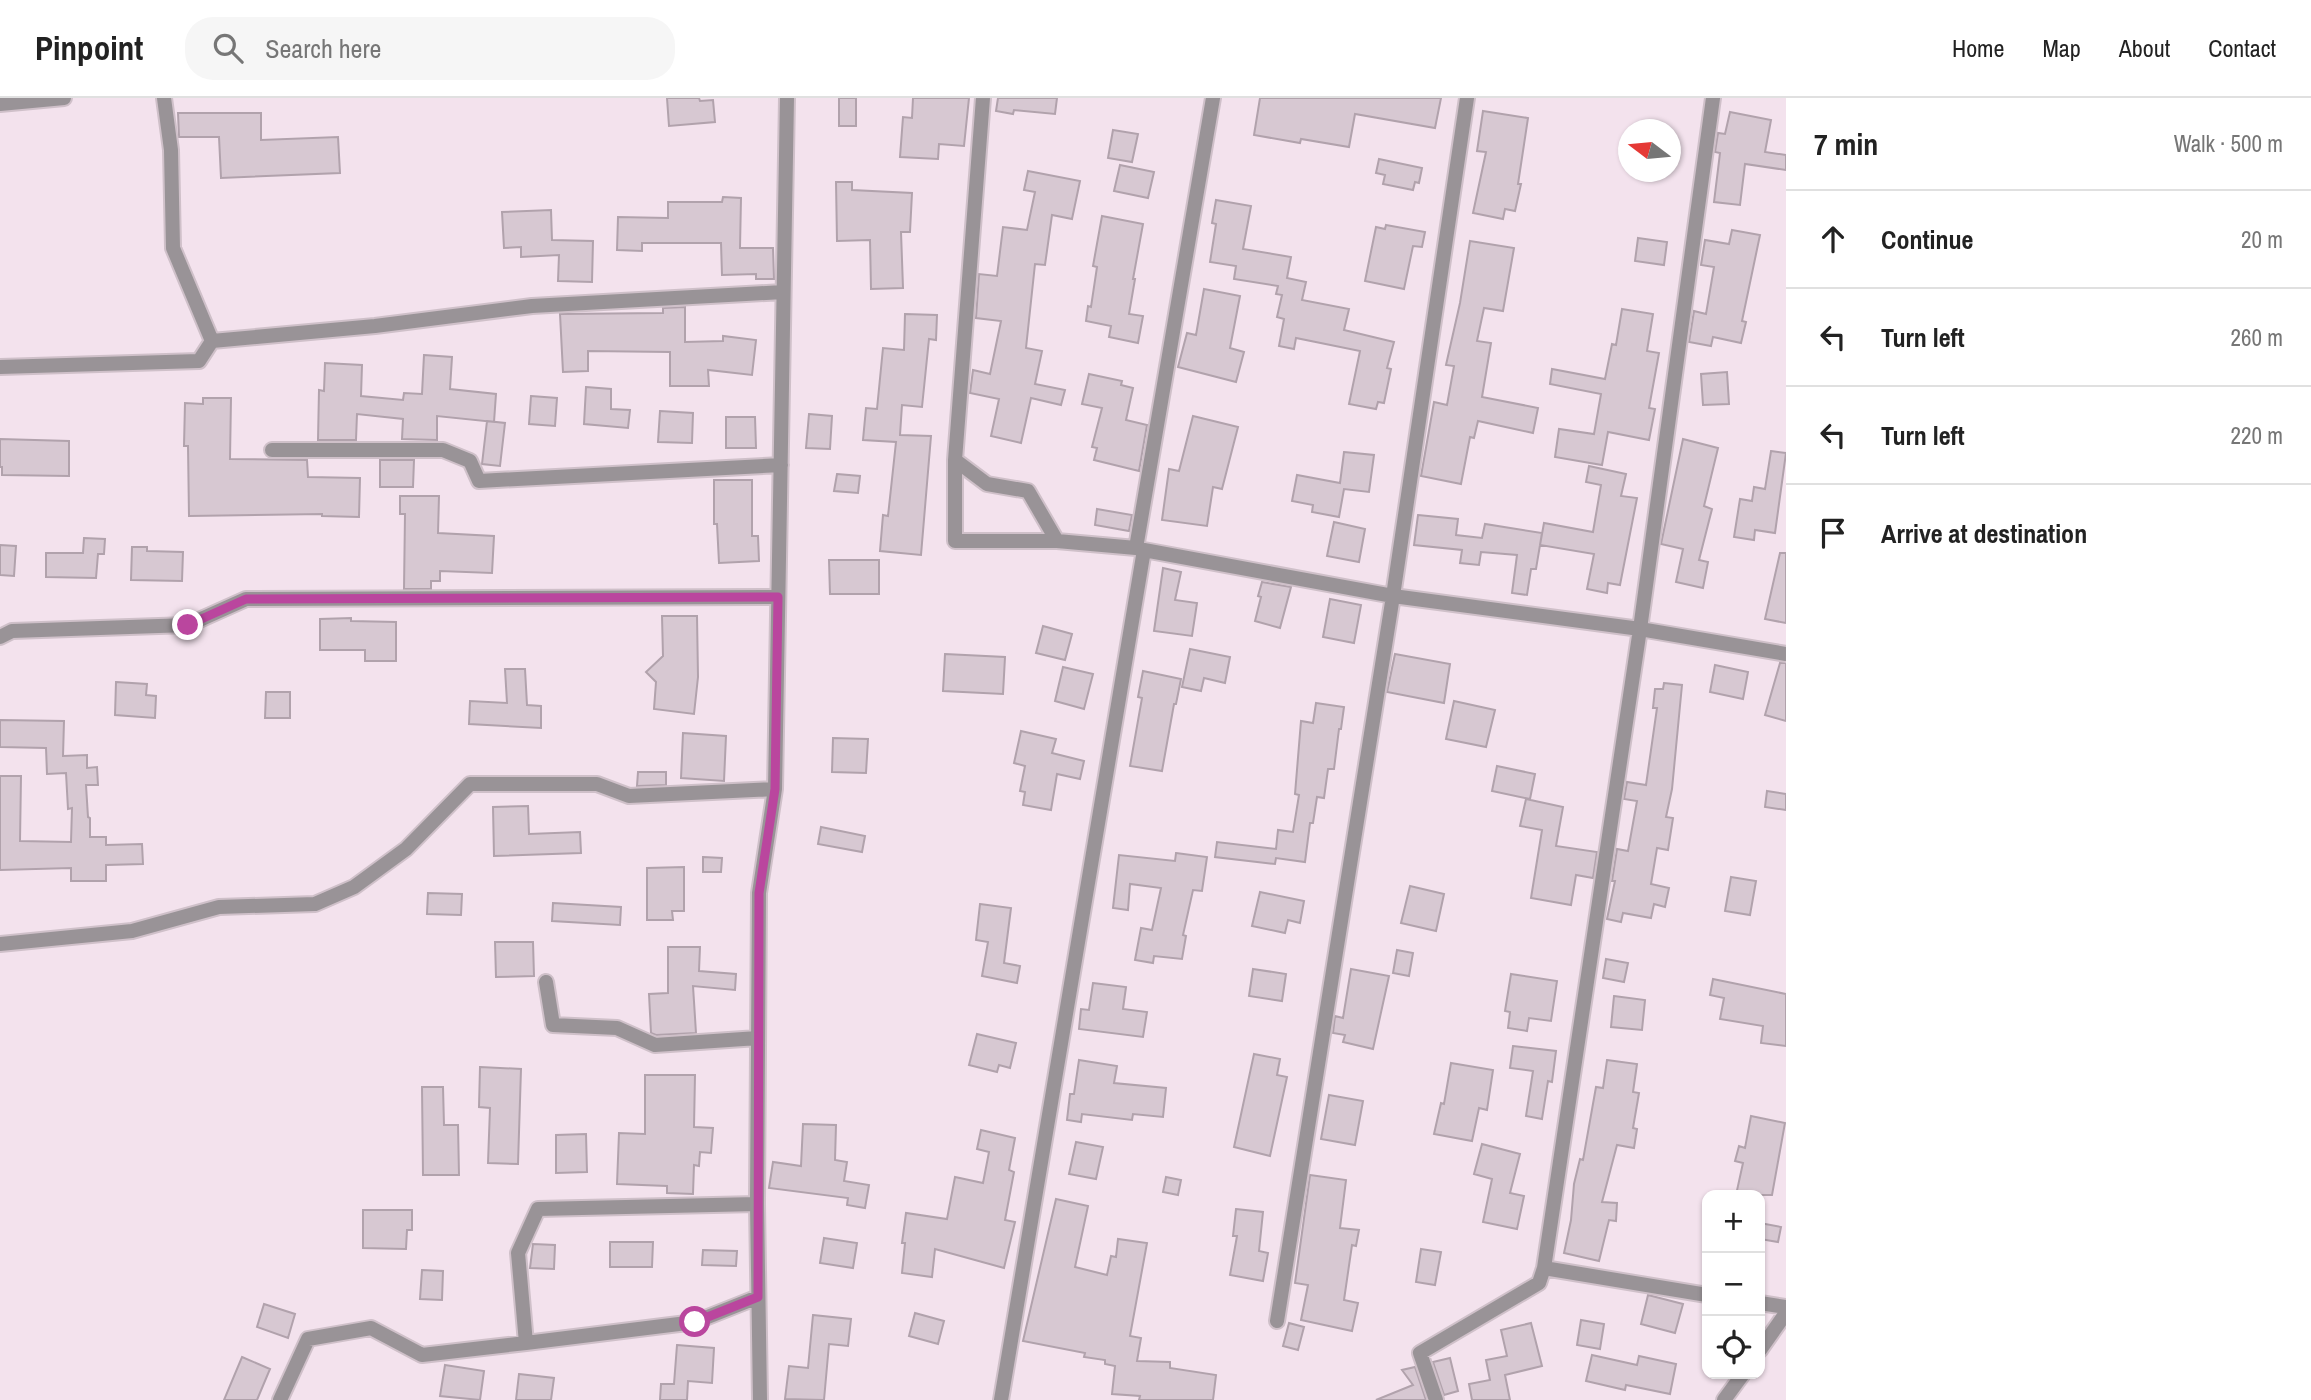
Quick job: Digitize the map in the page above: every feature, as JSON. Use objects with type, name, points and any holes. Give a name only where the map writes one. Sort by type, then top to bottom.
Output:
[{"type":"street","points":[[0,104],[64,98]]},
{"type":"street","points":[[164,98],[171,150],[173,248],[212,341]]},
{"type":"street","points":[[760,1400],[757,1204],[759,893],[775,789],[787,98]]},
{"type":"street","points":[[983,98],[955,460],[955,541],[1057,541],[1140,549],[1393,596],[1640,629],[1786,654]]},
{"type":"street","points":[[1001,1400],[1213,98]]},
{"type":"street","points":[[1278,1321],[1393,596],[1467,98]]},
{"type":"street","points":[[1436,1400],[1420,1353],[1539,1283],[1544,1268],[1640,629],[1713,98]]},
{"type":"street","points":[[212,341],[376,326],[532,306],[783,292]]},
{"type":"street","points":[[0,367],[199,361],[212,341]]},
{"type":"street","points":[[272,450],[443,450],[470,461],[479,481],[781,465]]},
{"type":"street","points":[[955,460],[987,484],[1028,491],[1057,541]]},
{"type":"street","points":[[0,637],[12,631],[188,625],[246,599],[778,597]]},
{"type":"street","points":[[0,944],[132,931],[219,907],[315,904],[354,887],[406,849],[470,784],[597,784],[629,796],[775,789]]},
{"type":"street","points":[[546,982],[552,1025],[617,1028],[655,1045],[758,1038]]},
{"type":"street","points":[[526,1343],[518,1253],[538,1209],[757,1204]]},
{"type":"street","points":[[1544,1268],[1702,1293]]},
{"type":"street","points":[[280,1400],[308,1339],[371,1328],[422,1355],[695,1322],[758,1297]]},
{"type":"street","points":[[1765,1304],[1786,1307]]},
{"type":"street","points":[[1765,1343],[1786,1313]]},
{"type":"street","points":[[1724,1400],[1739,1379]]},
{"type":"building","points":[[667,98],[713,100],[715,122],[669,126]]},
{"type":"building","points":[[839,98],[856,98],[856,126],[839,126]]},
{"type":"building","points":[[913,98],[969,98],[964,146],[939,144],[938,159],[900,157],[903,117],[912,118]]},
{"type":"building","points":[[998,98],[1057,98],[1055,114],[1014,110],[1013,114],[996,111]]},
{"type":"building","points":[[1260,98],[1441,98],[1435,128],[1355,114],[1349,147],[1301,139],[1300,143],[1254,135]]},
{"type":"building","points":[[1483,111],[1528,118],[1518,184],[1521,184],[1515,211],[1505,209],[1503,219],[1473,213],[1486,152],[1477,151]]},
{"type":"building","points":[[1730,112],[1771,120],[1765,152],[1786,155],[1786,170],[1745,164],[1740,205],[1714,202],[1720,153],[1715,152],[1718,133],[1725,134]]},
{"type":"building","points":[[178,113],[261,113],[261,140],[338,137],[340,173],[221,178],[219,137],[179,137]]},
{"type":"building","points":[[1113,130],[1138,134],[1132,162],[1108,158]]},
{"type":"building","points":[[1379,159],[1422,168],[1419,183],[1415,182],[1413,190],[1383,184],[1385,175],[1376,173]]},
{"type":"building","points":[[1120,165],[1154,172],[1148,198],[1114,191]]},
{"type":"building","points":[[1028,171],[1080,181],[1072,219],[1052,215],[1045,265],[1035,264],[1026,348],[1042,351],[1035,384],[1065,390],[1061,405],[1031,398],[1021,443],[991,436],[999,399],[970,393],[973,370],[990,374],[1001,321],[976,318],[979,274],[997,276],[1003,227],[1027,230],[1035,192],[1024,190]]},
{"type":"building","points":[[836,182],[852,182],[852,190],[912,193],[910,232],[901,232],[903,288],[871,289],[870,240],[837,241]]},
{"type":"building","points":[[723,197],[741,198],[740,248],[773,248],[774,279],[756,279],[756,274],[722,275],[721,243],[642,243],[642,251],[617,250],[618,217],[668,218],[668,202],[722,202]]},
{"type":"building","points":[[1216,200],[1251,206],[1243,249],[1291,257],[1287,278],[1306,282],[1302,300],[1349,309],[1344,330],[1394,342],[1387,368],[1391,369],[1384,403],[1378,402],[1376,409],[1349,404],[1360,351],[1296,338],[1294,349],[1279,346],[1284,319],[1277,317],[1282,295],[1276,294],[1278,286],[1234,279],[1236,266],[1210,262],[1216,224],[1212,223]]},
{"type":"building","points":[[551,210],[552,240],[593,241],[592,282],[558,281],[559,255],[521,257],[521,247],[504,248],[502,212]]},
{"type":"building","points":[[1102,216],[1143,224],[1129,314],[1143,316],[1138,343],[1109,337],[1111,326],[1086,321],[1088,306],[1091,307],[1097,267],[1093,266]]},
{"type":"building","points":[[1386,225],[1425,232],[1422,247],[1413,246],[1404,289],[1365,281],[1376,227],[1385,229]]},
{"type":"building","points":[[1732,230],[1760,235],[1742,321],[1746,322],[1741,343],[1713,337],[1711,346],[1689,342],[1694,311],[1706,314],[1714,267],[1701,265],[1705,240],[1729,244]]},
{"type":"building","points":[[1638,238],[1667,242],[1664,265],[1635,261]]},
{"type":"building","points":[[1470,241],[1514,248],[1503,311],[1484,308],[1477,341],[1491,343],[1482,397],[1538,408],[1533,433],[1478,421],[1474,438],[1470,437],[1461,484],[1421,476],[1434,402],[1447,405],[1454,366],[1446,365]]},
{"type":"building","points":[[1204,289],[1240,296],[1230,348],[1244,352],[1236,382],[1178,367],[1187,333],[1196,335]]},
{"type":"building","points":[[685,307],[685,342],[723,341],[723,336],[756,340],[752,375],[708,370],[709,386],[670,386],[670,352],[588,351],[588,371],[563,372],[560,314],[663,313],[663,308]]},
{"type":"building","points":[[1622,309],[1653,314],[1647,351],[1659,353],[1649,408],[1655,409],[1649,440],[1608,432],[1602,465],[1555,457],[1559,429],[1594,434],[1601,394],[1550,384],[1552,369],[1605,379],[1612,344],[1616,345]]},
{"type":"building","points":[[905,314],[937,315],[936,340],[929,339],[922,407],[902,405],[900,435],[931,436],[921,555],[880,551],[883,515],[888,516],[896,442],[863,440],[866,408],[877,409],[883,348],[904,350]]},
{"type":"building","points":[[424,355],[452,357],[450,389],[496,394],[494,422],[437,416],[437,440],[402,439],[403,419],[357,414],[356,440],[318,440],[319,390],[324,391],[325,363],[362,365],[361,396],[403,400],[404,393],[422,394]]},
{"type":"building","points":[[1727,372],[1729,404],[1703,405],[1701,374]]},
{"type":"building","points":[[1089,374],[1122,381],[1121,385],[1133,388],[1126,420],[1147,425],[1139,471],[1094,460],[1097,448],[1092,447],[1102,408],[1082,404]]},
{"type":"building","points":[[586,387],[611,389],[611,409],[630,410],[628,428],[584,424]]},
{"type":"building","points":[[531,396],[557,398],[555,426],[529,424]]},
{"type":"building","points":[[203,398],[231,398],[230,459],[307,460],[308,477],[360,478],[359,517],[322,514],[189,516],[188,446],[184,446],[185,403],[203,404]]},
{"type":"building","points":[[660,411],[693,413],[692,443],[658,442]]},
{"type":"building","points":[[809,414],[832,416],[830,449],[806,448]]},
{"type":"building","points":[[1193,416],[1238,427],[1222,489],[1213,487],[1207,526],[1162,520],[1169,469],[1179,471]]},
{"type":"building","points":[[726,417],[755,417],[756,448],[726,448]]},
{"type":"building","points":[[487,421],[505,423],[500,466],[482,464]]},
{"type":"building","points":[[0,439],[69,441],[69,476],[2,475]]},
{"type":"building","points":[[1683,439],[1718,448],[1704,506],[1712,509],[1699,560],[1708,562],[1703,588],[1676,582],[1683,549],[1661,544]]},
{"type":"building","points":[[1771,451],[1786,453],[1775,533],[1755,530],[1754,540],[1734,537],[1740,499],[1752,501],[1754,487],[1765,489]]},
{"type":"building","points":[[1344,452],[1374,455],[1369,492],[1344,489],[1339,517],[1312,512],[1313,505],[1292,501],[1297,475],[1340,483]]},
{"type":"building","points":[[380,460],[414,460],[413,487],[380,487]]},
{"type":"building","points":[[1589,466],[1626,474],[1621,496],[1637,498],[1620,585],[1608,583],[1607,593],[1587,589],[1594,554],[1540,545],[1544,523],[1593,532],[1601,485],[1586,482]]},
{"type":"building","points":[[837,474],[860,476],[858,493],[834,491]]},
{"type":"building","points":[[714,480],[752,480],[752,536],[758,536],[759,561],[719,563],[717,524],[714,524]]},
{"type":"building","points":[[400,496],[439,496],[438,533],[494,536],[492,573],[440,571],[440,581],[431,581],[431,589],[404,589],[405,514],[400,514]]},
{"type":"building","points":[[1097,509],[1132,515],[1129,531],[1095,525]]},
{"type":"building","points":[[1418,515],[1458,519],[1456,535],[1482,538],[1485,524],[1542,533],[1536,569],[1531,569],[1527,595],[1512,593],[1517,555],[1481,552],[1479,565],[1460,563],[1462,550],[1414,545]]},
{"type":"building","points":[[1334,522],[1365,529],[1359,562],[1327,556]]},
{"type":"building","points":[[84,538],[105,539],[104,554],[98,554],[96,578],[46,577],[46,553],[83,553]]},
{"type":"building","points":[[0,545],[16,546],[14,576],[0,575]]},
{"type":"building","points":[[132,547],[147,547],[147,551],[183,552],[182,581],[131,580]]},
{"type":"building","points":[[1780,553],[1786,553],[1786,623],[1765,619]]},
{"type":"building","points":[[829,560],[879,560],[879,594],[830,594]]},
{"type":"building","points":[[1163,568],[1181,572],[1175,600],[1197,603],[1192,636],[1154,631]]},
{"type":"building","points":[[1262,582],[1291,587],[1280,628],[1255,621]]},
{"type":"building","points":[[1330,599],[1361,605],[1354,643],[1323,637]]},
{"type":"building","points":[[662,616],[697,616],[698,677],[694,714],[654,709],[656,682],[646,672],[663,656]]},
{"type":"building","points":[[351,618],[351,621],[396,622],[396,661],[365,661],[365,650],[320,650],[320,619]]},
{"type":"building","points":[[1043,626],[1072,634],[1065,660],[1036,653]]},
{"type":"building","points":[[1190,649],[1230,657],[1225,683],[1204,678],[1201,691],[1182,687]]},
{"type":"building","points":[[945,654],[1005,657],[1003,694],[943,691]]},
{"type":"building","points":[[1395,654],[1450,664],[1444,703],[1387,692]]},
{"type":"building","points":[[1780,663],[1786,663],[1786,721],[1765,715]]},
{"type":"building","points":[[1715,665],[1748,672],[1743,699],[1710,692]]},
{"type":"building","points":[[1063,667],[1093,674],[1084,709],[1055,701]]},
{"type":"building","points":[[505,669],[525,669],[527,705],[541,706],[541,728],[469,724],[470,701],[507,703]]},
{"type":"building","points":[[1143,671],[1181,679],[1162,771],[1130,766],[1142,698],[1138,697]]},
{"type":"building","points":[[116,682],[147,684],[146,695],[156,696],[155,718],[115,715]]},
{"type":"building","points":[[1664,683],[1682,685],[1672,789],[1666,817],[1673,818],[1668,850],[1657,848],[1651,884],[1669,888],[1665,907],[1654,904],[1651,918],[1623,913],[1621,922],[1607,919],[1615,881],[1612,881],[1617,849],[1628,851],[1637,801],[1624,799],[1627,782],[1646,785],[1657,708],[1653,708],[1655,689],[1663,689]]},
{"type":"building","points":[[266,692],[290,692],[290,718],[265,718]]},
{"type":"building","points":[[1454,701],[1495,710],[1486,747],[1446,739]]},
{"type":"building","points":[[1316,703],[1344,707],[1334,769],[1328,769],[1324,798],[1317,797],[1313,823],[1310,823],[1305,862],[1276,858],[1275,864],[1215,857],[1217,842],[1276,849],[1278,830],[1293,832],[1299,795],[1295,794],[1301,721],[1313,723]]},
{"type":"building","points":[[0,720],[64,721],[63,756],[87,755],[87,768],[97,767],[98,785],[86,785],[90,837],[106,837],[106,845],[142,844],[143,864],[106,865],[106,881],[71,881],[71,868],[0,870],[0,776],[21,776],[20,841],[71,842],[72,808],[68,809],[66,773],[47,774],[46,748],[0,747]]},
{"type":"building","points":[[1021,731],[1056,739],[1052,753],[1084,761],[1080,779],[1057,774],[1051,810],[1023,805],[1025,792],[1020,791],[1025,766],[1014,763]]},
{"type":"building","points":[[683,733],[726,736],[724,781],[681,778]]},
{"type":"building","points":[[833,738],[868,739],[866,773],[832,772]]},
{"type":"building","points":[[1497,766],[1535,774],[1530,799],[1492,791]]},
{"type":"building","points":[[638,772],[666,772],[666,785],[637,786]]},
{"type":"building","points":[[1767,791],[1786,794],[1786,810],[1765,807]]},
{"type":"building","points":[[1526,799],[1563,807],[1556,846],[1597,852],[1593,878],[1576,875],[1571,905],[1531,898],[1542,830],[1520,826]]},
{"type":"building","points":[[528,806],[529,834],[580,832],[581,853],[494,856],[493,807]]},
{"type":"building","points":[[821,827],[865,836],[862,852],[818,844]]},
{"type":"building","points":[[1176,853],[1207,857],[1202,891],[1193,890],[1183,935],[1186,936],[1182,959],[1154,956],[1153,963],[1135,960],[1141,928],[1152,930],[1161,888],[1130,884],[1128,910],[1113,908],[1119,855],[1175,861]]},
{"type":"building","points":[[703,857],[722,858],[721,872],[703,872]]},
{"type":"building","points":[[684,867],[684,911],[672,911],[673,920],[647,920],[647,868]]},
{"type":"building","points":[[1731,877],[1756,881],[1750,915],[1725,911]]},
{"type":"building","points":[[1410,886],[1444,894],[1436,931],[1401,923]]},
{"type":"building","points":[[1260,892],[1304,901],[1300,923],[1288,920],[1285,933],[1252,926]]},
{"type":"building","points":[[428,893],[462,894],[461,915],[427,914]]},
{"type":"building","points":[[553,903],[621,907],[620,925],[552,921]]},
{"type":"building","points":[[980,904],[1011,908],[1004,963],[1020,966],[1017,983],[982,976],[988,942],[976,940]]},
{"type":"building","points":[[495,942],[533,942],[534,976],[496,977]]},
{"type":"building","points":[[668,947],[700,947],[699,971],[736,974],[735,990],[693,986],[696,1033],[651,1033],[649,994],[668,993]]},
{"type":"building","points":[[1397,950],[1413,953],[1409,976],[1393,973]]},
{"type":"building","points":[[1606,959],[1628,963],[1624,982],[1603,978]]},
{"type":"building","points":[[1253,969],[1286,974],[1282,1001],[1249,996]]},
{"type":"building","points":[[1351,969],[1389,976],[1373,1049],[1343,1042],[1345,1035],[1333,1033],[1335,1016],[1343,1018]]},
{"type":"building","points":[[1511,974],[1557,981],[1551,1021],[1529,1018],[1527,1031],[1508,1028],[1510,1012],[1505,1011]]},
{"type":"building","points":[[1713,979],[1786,994],[1786,1046],[1761,1043],[1763,1026],[1720,1019],[1724,998],[1710,995]]},
{"type":"building","points":[[1093,983],[1126,987],[1123,1009],[1147,1012],[1143,1037],[1079,1029],[1081,1009],[1089,1010]]},
{"type":"building","points":[[1614,996],[1645,1000],[1642,1030],[1611,1027]]},
{"type":"building","points":[[977,1034],[1016,1043],[1010,1068],[999,1065],[997,1072],[969,1065]]},
{"type":"building","points":[[1513,1046],[1556,1051],[1552,1082],[1548,1081],[1542,1119],[1526,1116],[1533,1071],[1510,1068]]},
{"type":"building","points":[[1254,1054],[1280,1059],[1277,1075],[1287,1077],[1270,1156],[1234,1147]]},
{"type":"building","points":[[1079,1060],[1117,1066],[1114,1083],[1166,1088],[1163,1117],[1133,1114],[1132,1120],[1082,1114],[1081,1122],[1067,1120],[1070,1094],[1074,1094]]},
{"type":"building","points":[[1607,1060],[1637,1064],[1633,1092],[1639,1093],[1633,1128],[1637,1129],[1634,1148],[1617,1145],[1602,1202],[1617,1203],[1616,1221],[1609,1220],[1599,1261],[1564,1253],[1571,1220],[1574,1184],[1580,1159],[1583,1160],[1596,1087],[1603,1088]]},
{"type":"building","points":[[1451,1063],[1493,1070],[1487,1110],[1479,1108],[1472,1141],[1434,1134],[1441,1103],[1444,1104]]},
{"type":"building","points":[[480,1067],[521,1069],[518,1164],[488,1163],[490,1108],[479,1107]]},
{"type":"building","points":[[645,1075],[695,1075],[694,1127],[713,1128],[711,1153],[700,1152],[699,1166],[694,1165],[693,1194],[667,1193],[667,1186],[617,1184],[619,1133],[645,1134]]},
{"type":"building","points":[[422,1087],[443,1087],[444,1125],[458,1125],[459,1175],[423,1175]]},
{"type":"building","points":[[1329,1095],[1363,1101],[1355,1145],[1321,1139]]},
{"type":"building","points":[[1751,1116],[1785,1123],[1772,1195],[1765,1195],[1765,1190],[1737,1190],[1743,1163],[1735,1161],[1739,1146],[1745,1148]]},
{"type":"building","points":[[803,1124],[836,1125],[835,1160],[847,1162],[844,1181],[869,1185],[865,1208],[847,1205],[848,1198],[769,1188],[773,1162],[801,1166]]},
{"type":"building","points":[[981,1130],[1015,1138],[1009,1170],[1014,1172],[1005,1220],[1015,1222],[1004,1268],[935,1249],[932,1277],[902,1273],[906,1213],[947,1219],[955,1177],[983,1183],[989,1152],[977,1149]]},
{"type":"building","points":[[586,1134],[587,1172],[556,1173],[556,1135]]},
{"type":"building","points":[[1076,1142],[1103,1147],[1096,1179],[1069,1174]]},
{"type":"building","points":[[1482,1144],[1520,1154],[1510,1193],[1524,1196],[1517,1229],[1483,1222],[1492,1179],[1474,1174]]},
{"type":"building","points":[[1310,1175],[1346,1180],[1340,1228],[1359,1230],[1356,1246],[1352,1245],[1344,1300],[1358,1303],[1352,1331],[1301,1320],[1308,1285],[1295,1283]]},
{"type":"building","points":[[1166,1177],[1181,1180],[1178,1195],[1163,1192]]},
{"type":"building","points":[[1056,1199],[1088,1206],[1075,1267],[1107,1275],[1111,1256],[1116,1257],[1118,1239],[1147,1243],[1130,1336],[1141,1338],[1137,1361],[1170,1362],[1170,1368],[1216,1375],[1213,1400],[1139,1400],[1140,1396],[1112,1394],[1115,1366],[1105,1364],[1105,1360],[1084,1357],[1085,1353],[1023,1341]]},
{"type":"building","points":[[1236,1209],[1263,1212],[1259,1251],[1268,1253],[1263,1281],[1230,1275],[1237,1236],[1233,1236]]},
{"type":"building","points":[[363,1210],[412,1210],[412,1230],[407,1230],[406,1249],[363,1248]]},
{"type":"building","points":[[1765,1224],[1781,1227],[1778,1242],[1765,1240]]},
{"type":"building","points":[[824,1238],[857,1243],[853,1268],[820,1263]]},
{"type":"building","points":[[610,1242],[653,1242],[652,1267],[610,1267]]},
{"type":"building","points":[[533,1244],[555,1245],[554,1269],[530,1268]]},
{"type":"building","points":[[1421,1249],[1441,1252],[1435,1285],[1416,1282]]},
{"type":"building","points":[[703,1250],[737,1251],[736,1266],[702,1265]]},
{"type":"building","points":[[422,1270],[443,1271],[442,1300],[420,1299]]},
{"type":"building","points":[[1648,1295],[1683,1304],[1675,1333],[1641,1324]]},
{"type":"building","points":[[264,1304],[295,1314],[288,1338],[257,1327]]},
{"type":"building","points":[[915,1313],[944,1321],[938,1344],[909,1336]]},
{"type":"building","points":[[813,1315],[851,1319],[848,1346],[829,1344],[824,1400],[785,1399],[789,1366],[808,1368]]},
{"type":"building","points":[[1581,1320],[1604,1324],[1600,1349],[1577,1345]]},
{"type":"building","points":[[1289,1323],[1304,1327],[1298,1350],[1283,1346]]},
{"type":"building","points":[[1531,1323],[1542,1366],[1505,1375],[1510,1400],[1472,1400],[1469,1384],[1490,1380],[1486,1360],[1507,1356],[1501,1330]]},
{"type":"building","points":[[677,1345],[714,1348],[712,1383],[688,1381],[687,1400],[660,1400],[661,1384],[674,1384]]},
{"type":"building","points":[[1592,1355],[1637,1365],[1639,1356],[1676,1364],[1670,1394],[1626,1385],[1625,1390],[1586,1381]]},
{"type":"building","points":[[242,1357],[270,1369],[257,1400],[224,1400]]},
{"type":"building","points":[[1450,1358],[1458,1391],[1444,1395],[1433,1362]]},
{"type":"building","points":[[445,1365],[484,1371],[480,1400],[440,1396]]},
{"type":"building","points":[[1415,1367],[1426,1400],[1376,1400],[1413,1385],[1402,1370]]},
{"type":"building","points":[[519,1374],[554,1378],[551,1400],[516,1400]]},
{"type":"route","points":[[188,625],[246,599],[778,597],[775,789],[759,893],[758,1297],[695,1322]]}]
